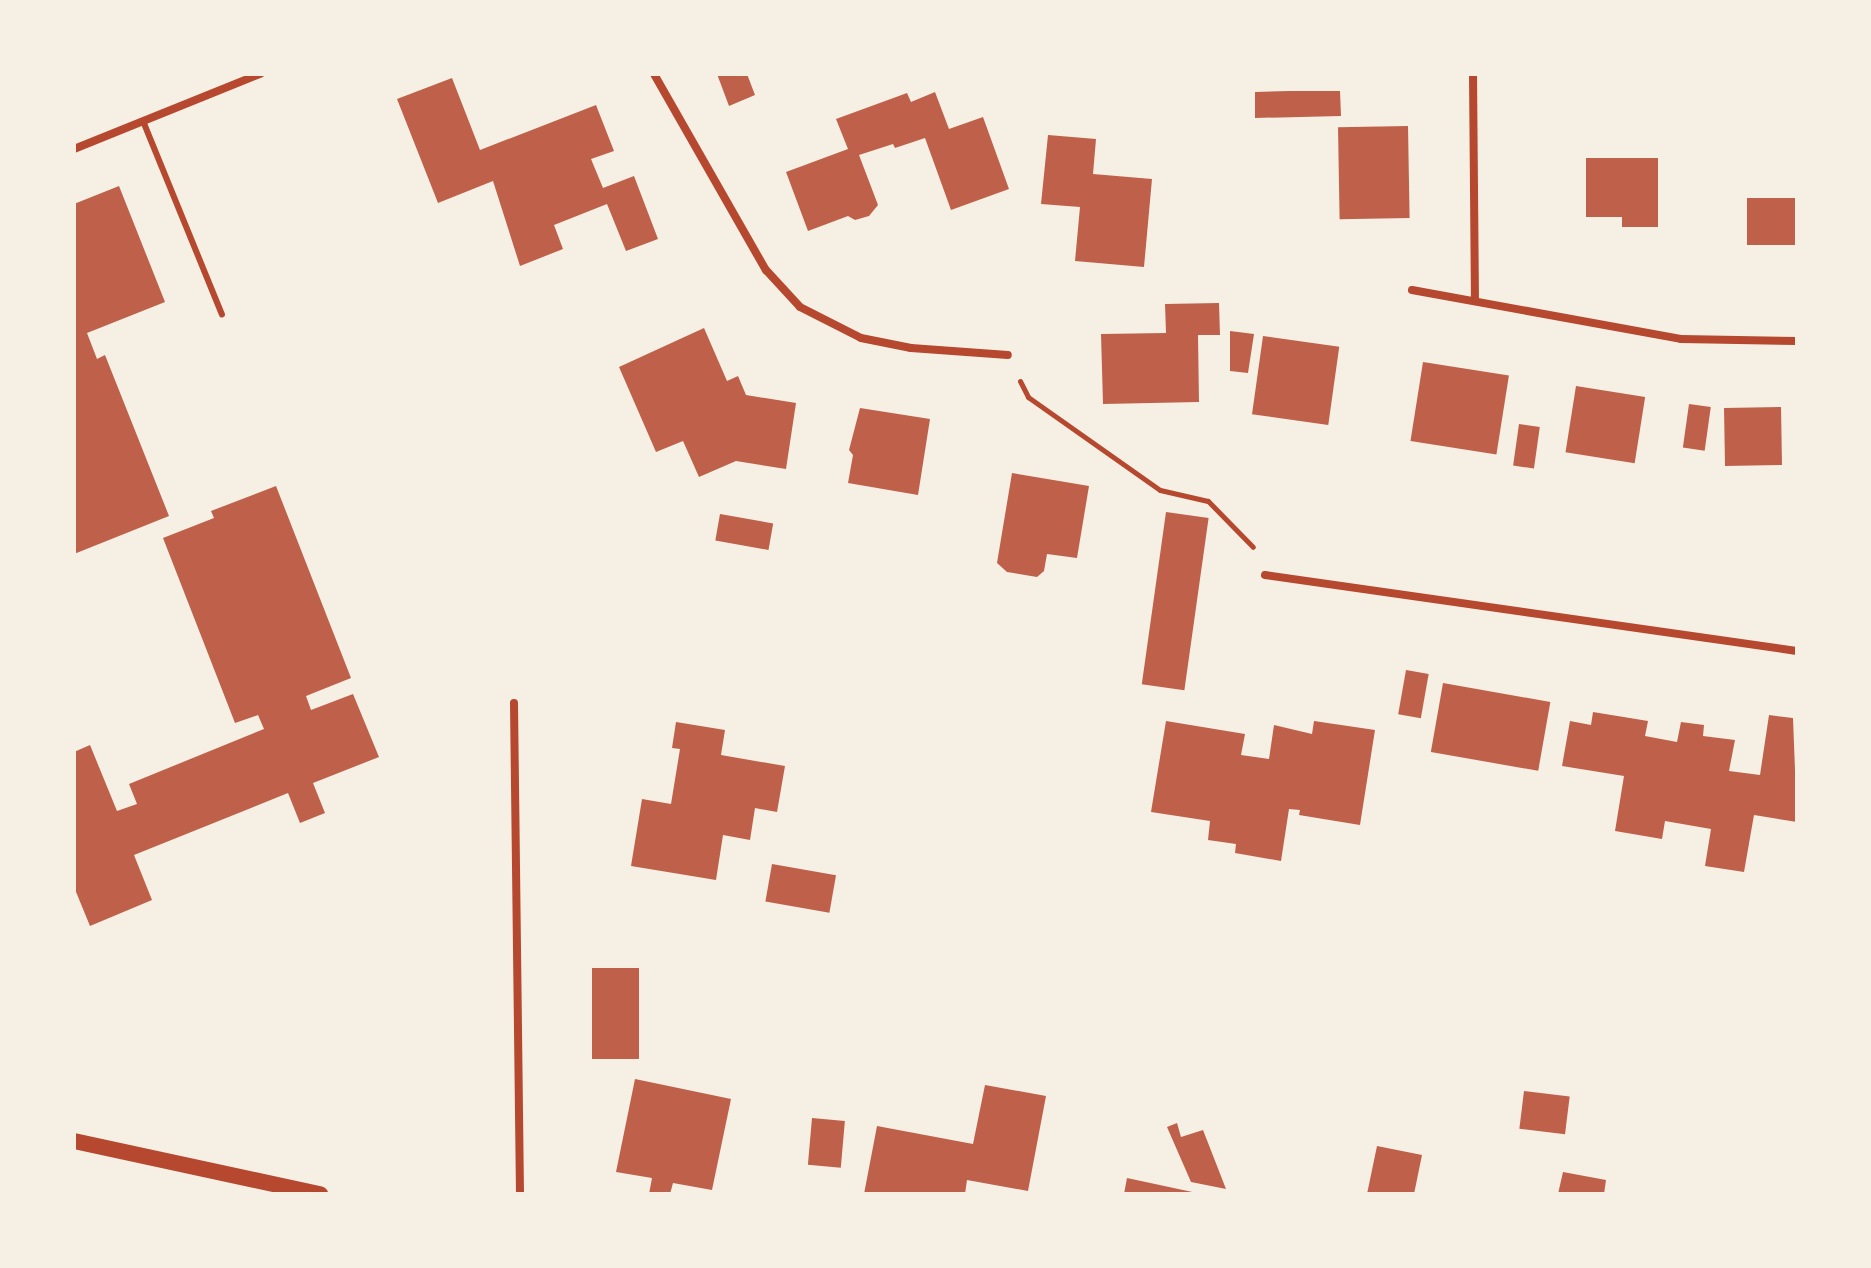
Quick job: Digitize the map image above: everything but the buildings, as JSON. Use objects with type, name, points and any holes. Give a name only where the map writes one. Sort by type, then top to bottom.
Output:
[{"type":"main road","points":[[74,1141],[320,1194]]},
{"type":"street","points":[[74,149],[260,74]]},
{"type":"street","points":[[654,74],[766,270],[800,307],[861,338],[911,348],[1008,355]]},
{"type":"street","points":[[1473,74],[1475,300]]},
{"type":"street","points":[[1412,290],[1681,339],[1797,341]]},
{"type":"street","points":[[1265,575],[1797,651]]},
{"type":"street","points":[[514,703],[520,1194]]},
{"type":"lane","points":[[143,121],[222,315]]},
{"type":"path","points":[[1008,355],[1028,397],[1160,490],[1208,501],[1249,538],[1265,575]]}]
